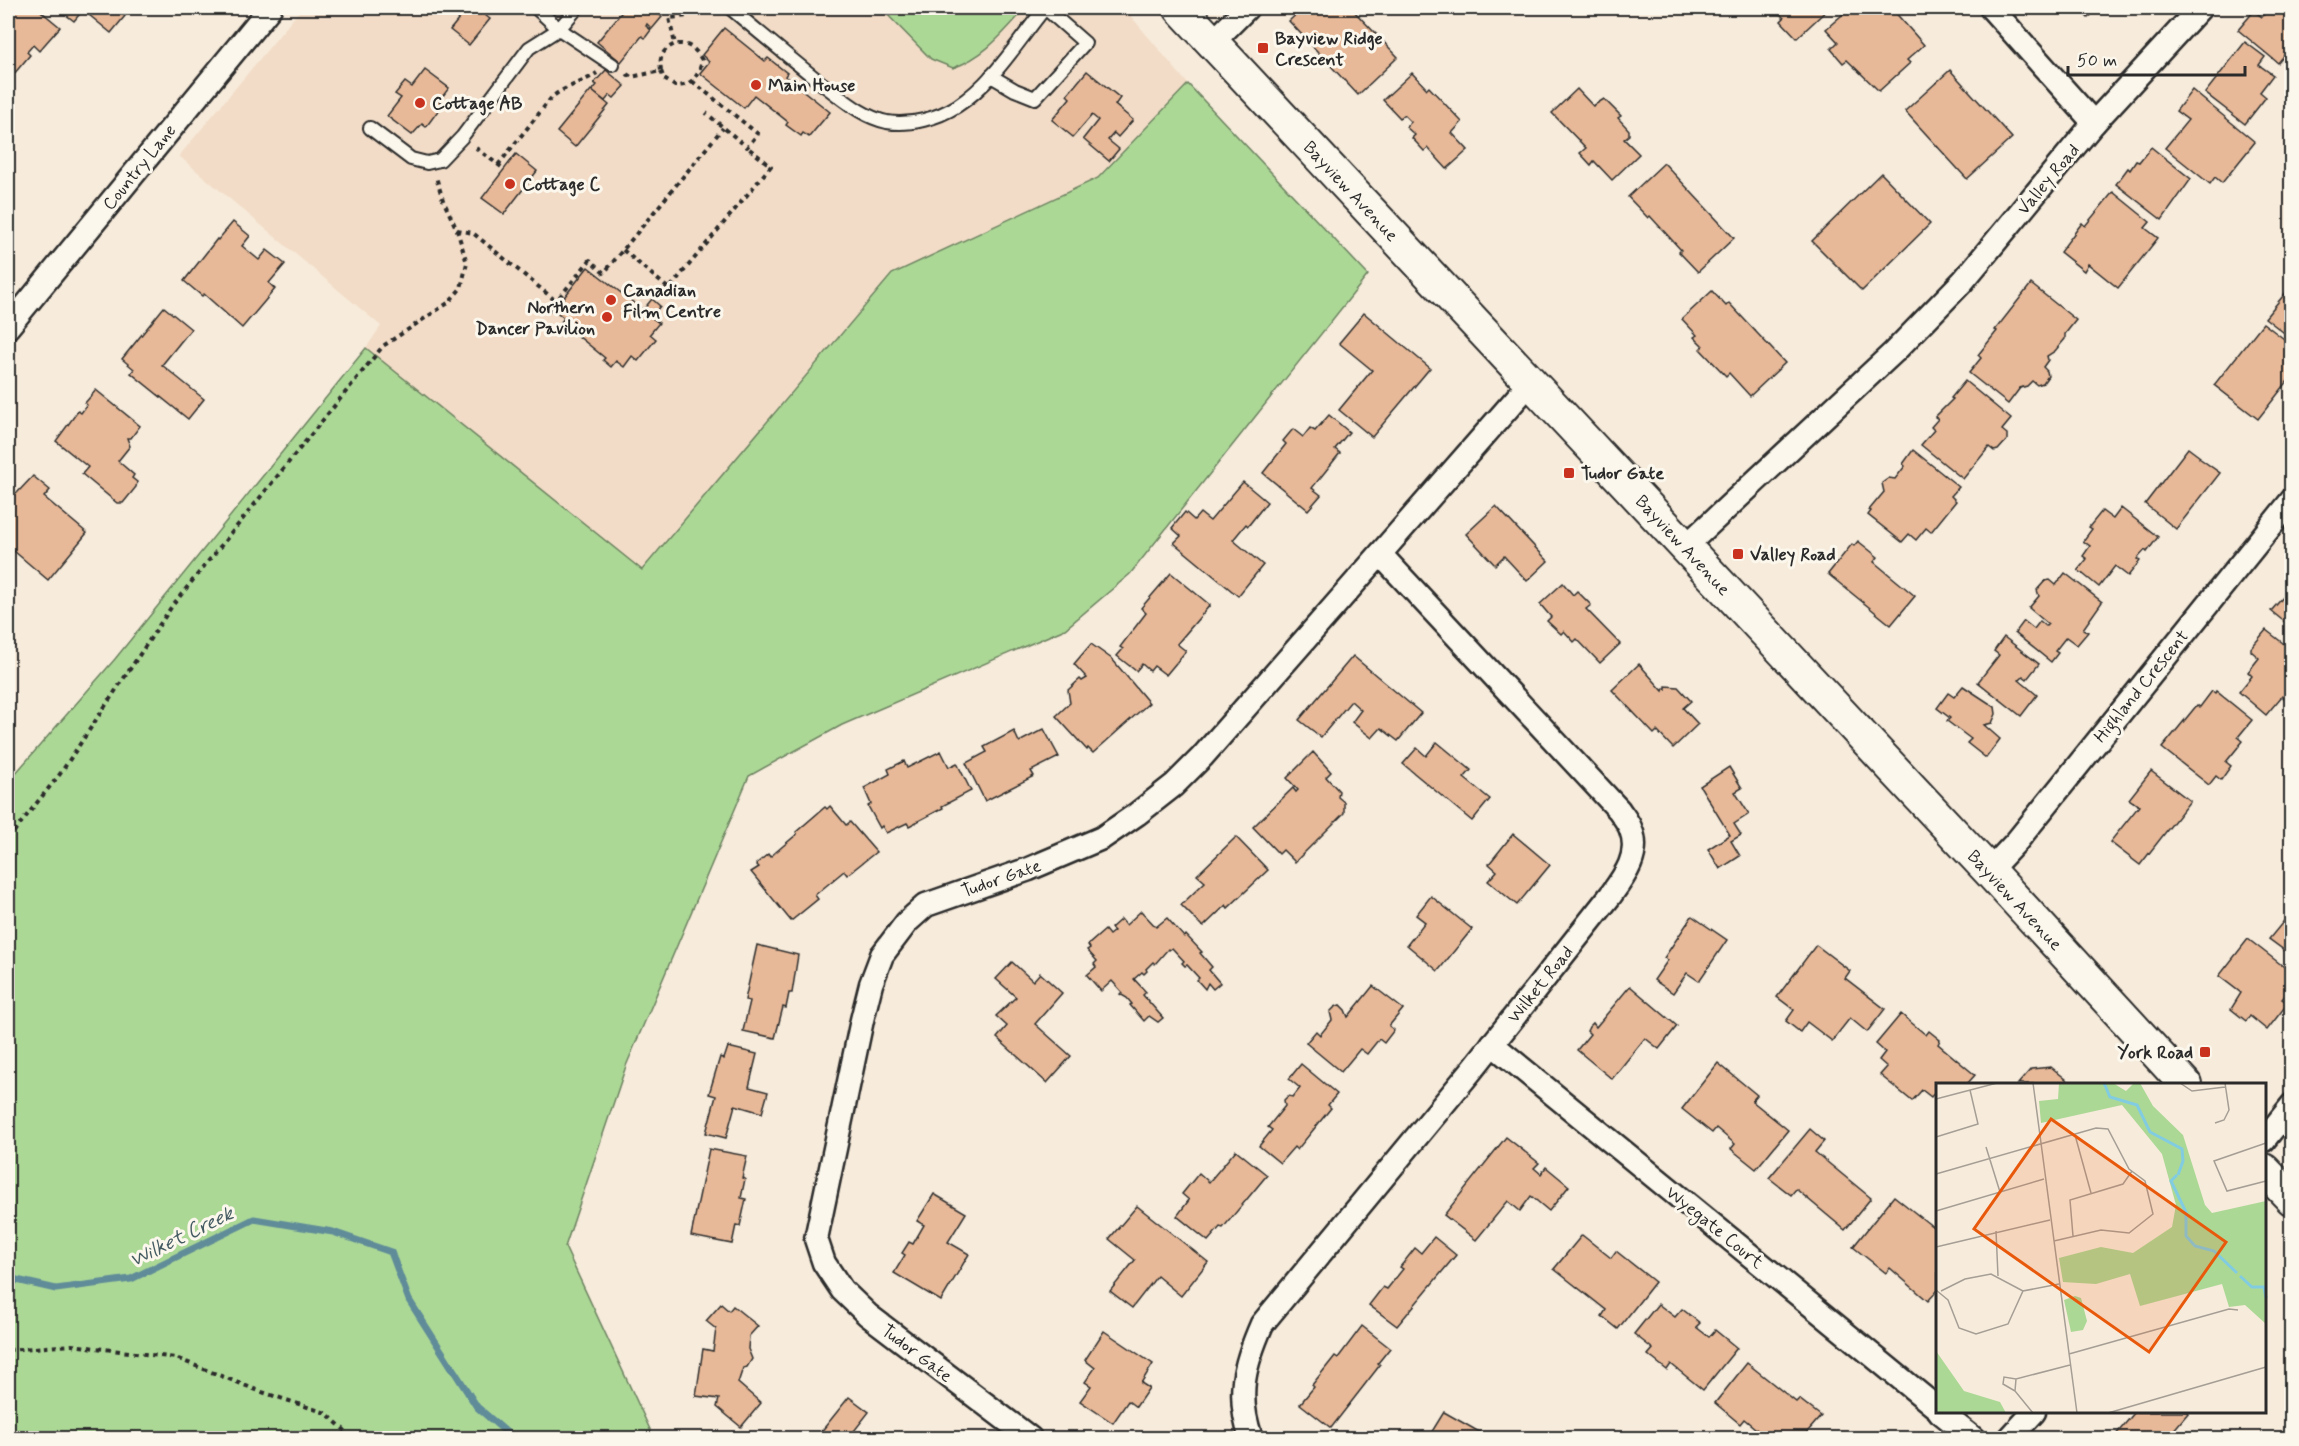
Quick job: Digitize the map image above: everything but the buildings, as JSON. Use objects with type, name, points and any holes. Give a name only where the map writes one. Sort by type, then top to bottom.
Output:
[{"type":"main road","name":"Bayview Avenue","points":[[1179,8],[1989,871],[2184,1083]]},
{"type":"main road","points":[[2266,1171],[2292,1199]]},
{"type":"street","name":"Country Lane","points":[[8,327],[270,8]]},
{"type":"street","points":[[1212,43],[1247,8]]},
{"type":"street","points":[[1991,8],[2094,123]]},
{"type":"street","name":"Valley Road","points":[[1685,547],[1894,352],[1955,289],[2094,123],[2200,8]]},
{"type":"street","name":"Tudor Gate","points":[[1030,1438],[868,1315],[842,1290],[824,1263],[816,1239],[862,1020],[882,955],[906,922],[926,905],[1029,869],[1102,838],[1174,785],[1202,758],[1530,382]]},
{"type":"street","name":"Highland Crescent","points":[[1989,871],[2017,841],[2292,500]]},
{"type":"street","name":"Wilket Road","points":[[1251,1438],[1244,1417],[1242,1384],[1249,1354],[1262,1324],[1492,1044],[1626,874],[1634,855],[1632,832],[1619,810],[1381,555]]},
{"type":"street","name":"Wyegate Court","points":[[1492,1044],[1936,1408]]},
{"type":"street","points":[[2266,1139],[2292,1105]]},
{"type":"street","name":"Wyegate Court","points":[[1943,1413],[1973,1438]]},
{"type":"street","points":[[2010,1438],[2033,1413]]},
{"type":"lane","points":[[536,8],[559,29],[610,63]]},
{"type":"lane","points":[[370,128],[411,159],[427,163],[440,160],[462,137],[529,48],[559,29],[577,8]]},
{"type":"lane","points":[[730,8],[784,54],[850,105],[869,116],[889,122],[925,120],[957,106],[991,76],[1045,8],[1085,43],[1035,98],[1014,90],[991,76]]},
{"type":"path","points":[[675,44],[669,18],[688,16],[694,8]]},
{"type":"path","points":[[684,43],[690,46],[696,50],[702,60],[698,76],[682,86],[675,86],[664,79],[661,71],[661,56],[666,49],[675,44],[684,43]]},
{"type":"path","points":[[498,165],[557,92],[588,79],[610,63],[631,76],[661,71]]},
{"type":"path","points":[[692,81],[758,134],[747,147]]},
{"type":"path","points":[[623,250],[669,290],[771,166],[706,113]]},
{"type":"path","points":[[548,311],[590,260],[604,273],[723,128]]},
{"type":"path","points":[[462,137],[504,169]]},
{"type":"path","points":[[8,839],[60,774],[172,606],[382,346],[448,303],[461,288],[467,263],[457,230],[436,178],[440,160]]},
{"type":"path","points":[[457,230],[473,233],[556,302]]},
{"type":"path","points":[[8,1350],[72,1345],[176,1359],[259,1391],[326,1413],[353,1438]]},
{"type":"shaded area","name":"Canadian Film Centre","points":[[302,8],[1124,8],[1188,84],[1098,178],[892,274],[642,571],[366,348],[381,326],[179,156]]},
{"type":"green space","points":[[881,8],[1026,8],[985,50],[953,68],[931,59]]},
{"type":"green space","points":[[1188,84],[1368,275],[1130,574],[1065,629],[842,725],[749,776],[626,1066],[565,1247],[654,1438],[8,1438],[8,782],[115,659],[366,348],[642,570],[892,274],[1098,178]]},
{"type":"waterway","name":"Wilket Creek","points":[[8,1278],[56,1289],[131,1279],[254,1219],[333,1232],[391,1252],[409,1300],[477,1407],[513,1438]]},
{"type":"place","name":"Bayview Ridge Crescent","points":[[1263,48]]},
{"type":"place","name":"Main House","points":[[756,85]]},
{"type":"place","name":"Cottage AB","points":[[420,103]]},
{"type":"place","name":"Cottage C","points":[[510,184]]},
{"type":"place","name":"Canadian Film Centre","points":[[611,300]]},
{"type":"place","name":"Northern Dancer Pavilion","points":[[607,317]]},
{"type":"place","name":"Tudor Gate","points":[[1569,473]]},
{"type":"place","name":"Valley Road","points":[[1738,554]]},
{"type":"place","name":"York Road","points":[[2205,1052]]}]
